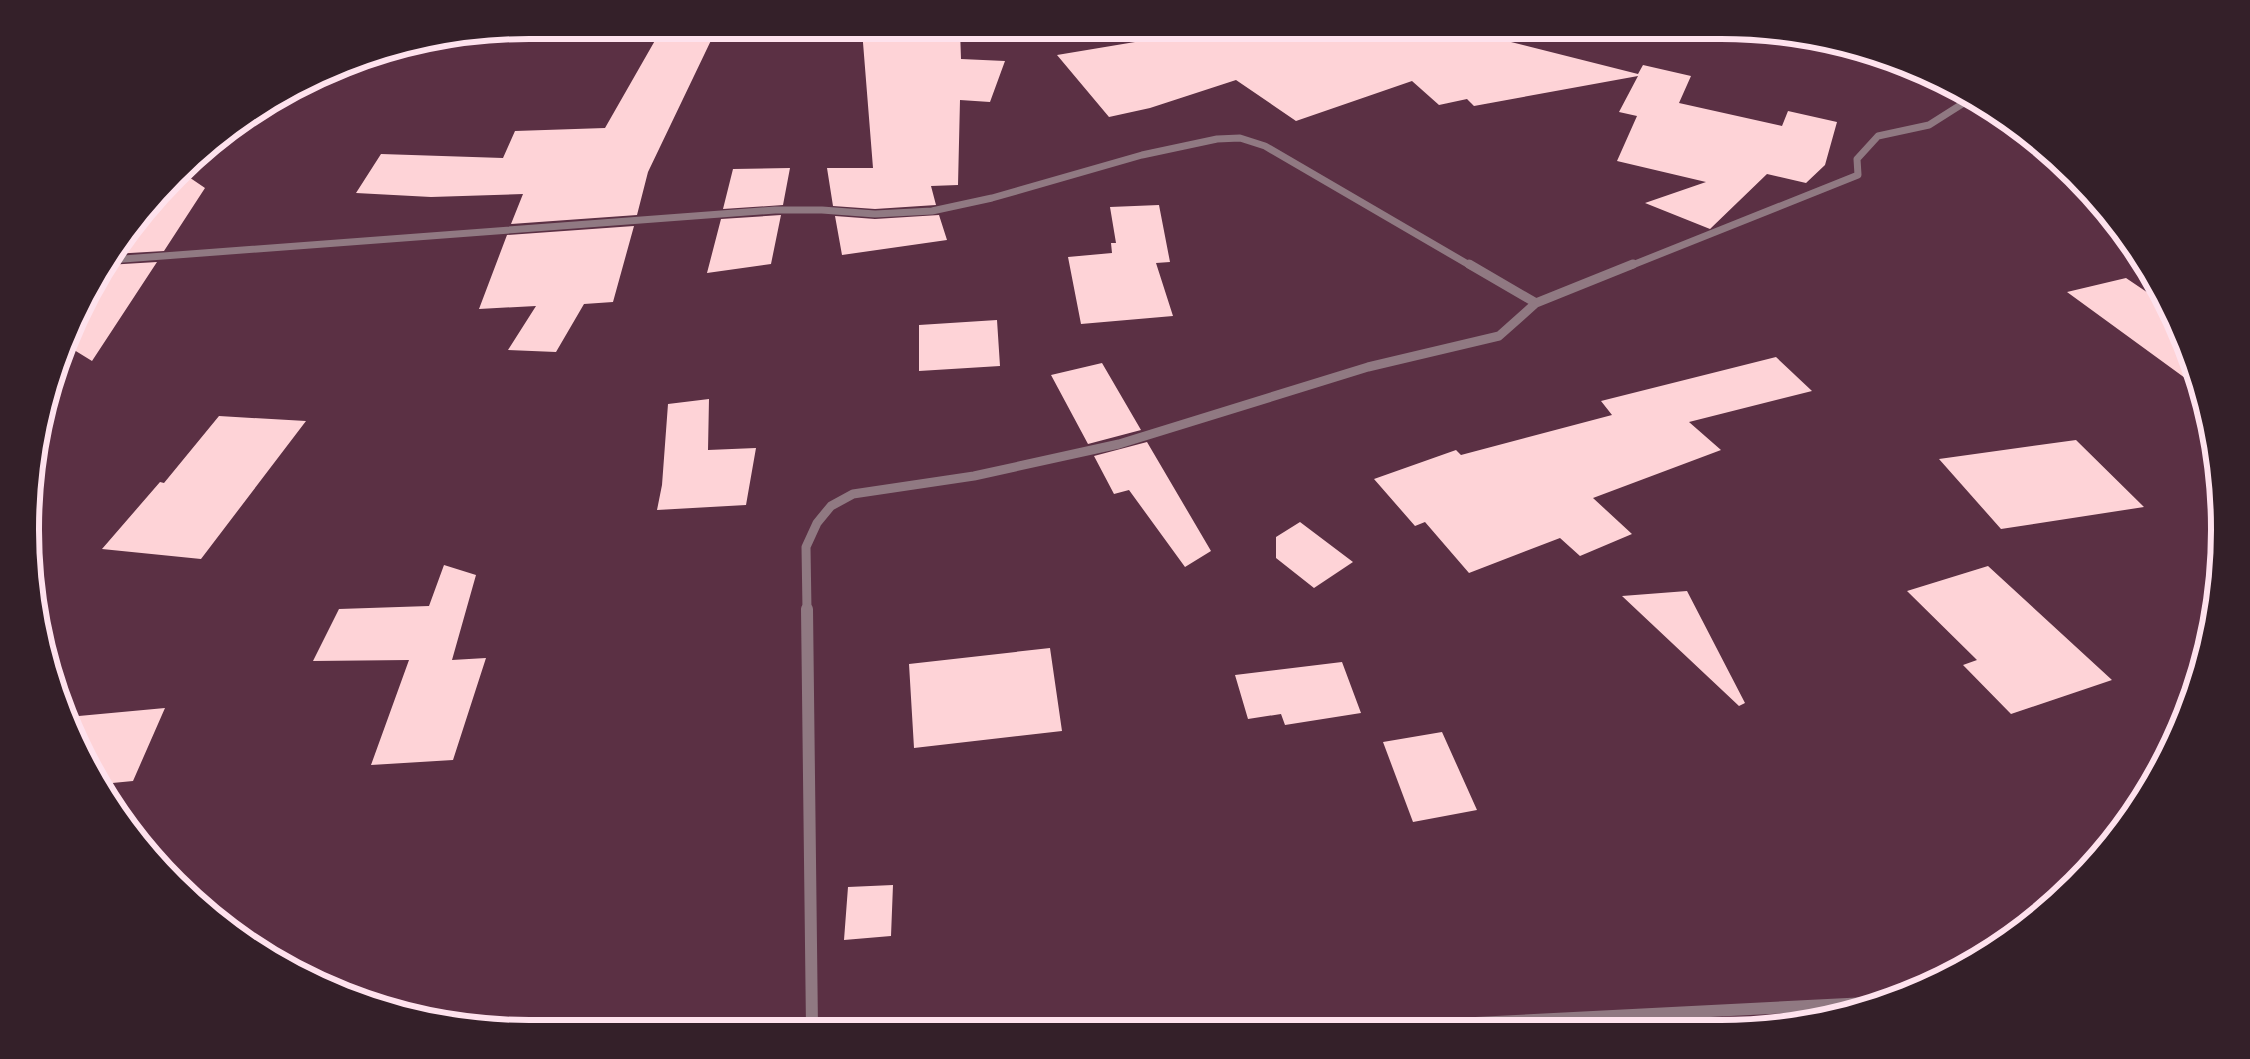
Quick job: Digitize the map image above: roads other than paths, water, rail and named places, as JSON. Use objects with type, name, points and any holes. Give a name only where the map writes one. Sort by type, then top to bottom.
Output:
[{"type":"street","points":[[812,1020],[806,547],[817,523],[831,506],[852,494],[974,476],[1119,444],[1368,367],[1499,336],[1536,303],[1758,216],[1858,174],[1857,158],[1878,136],[1929,125],[1964,103]]},
{"type":"street","points":[[120,259],[775,210],[822,210],[875,214],[932,211],[992,198],[1142,156],[1217,139],[1240,138],[1265,146],[1536,303]]},
{"type":"street","points":[[1534,1020],[1848,1004]]}]
